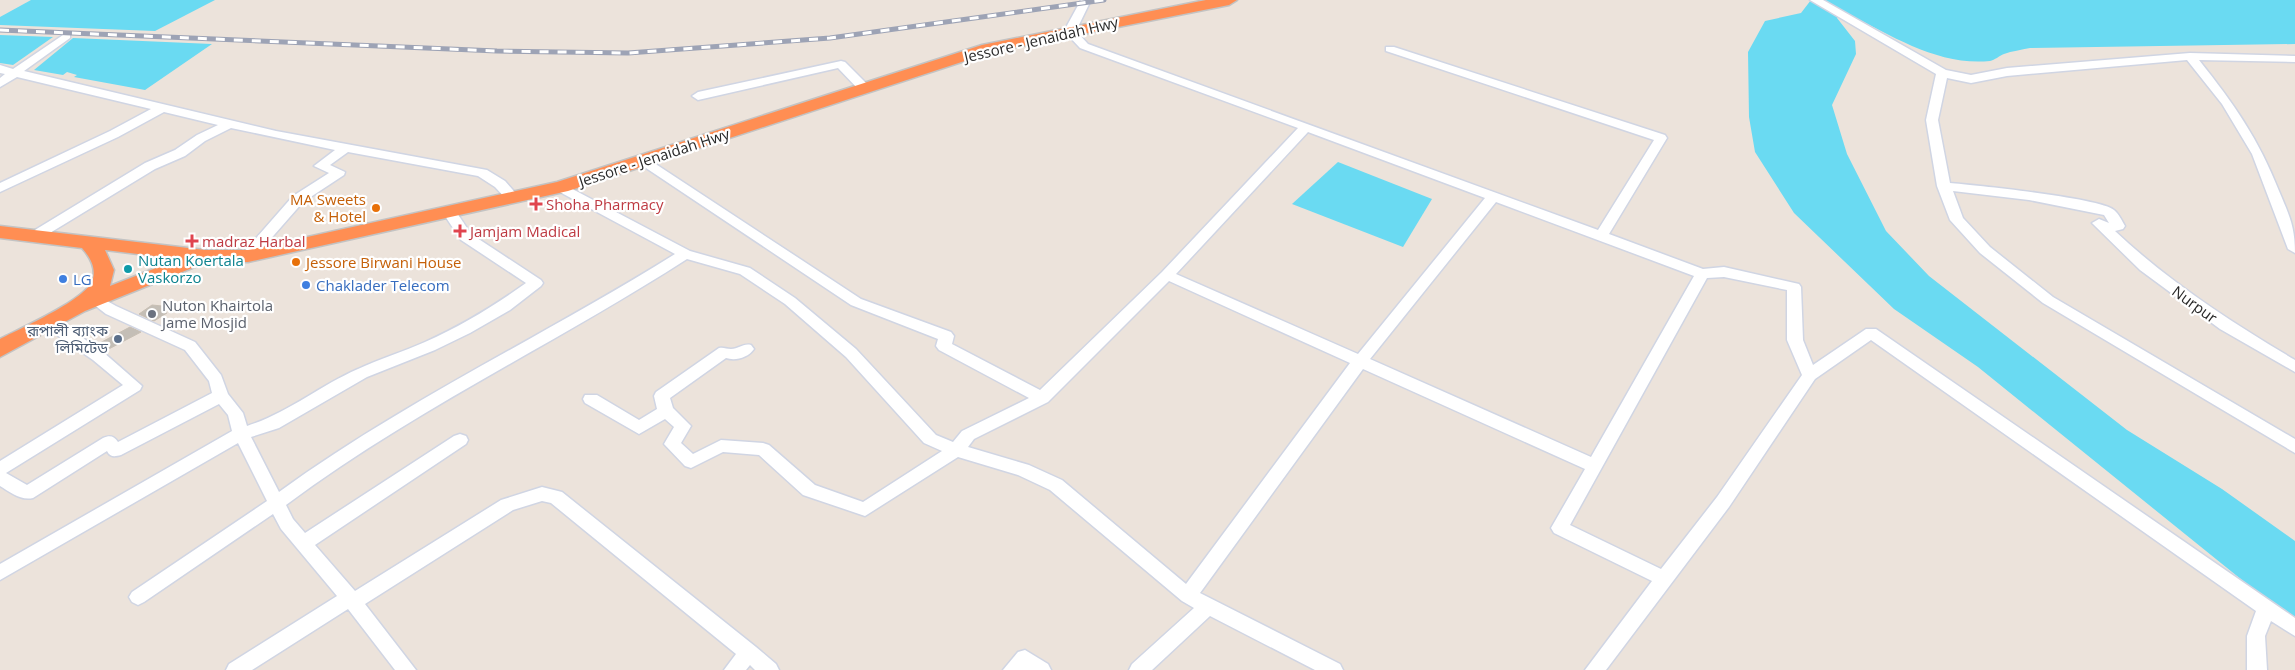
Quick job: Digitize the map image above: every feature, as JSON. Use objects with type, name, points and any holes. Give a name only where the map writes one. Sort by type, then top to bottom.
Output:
[{"type":"highway","name":"Jessore - Jenaidah Hwy","points":[[87,303],[205,256],[248,256],[561,187],[643,162],[988,48],[1229,0]]},
{"type":"highway","points":[[0,232],[205,256]]},
{"type":"highway","points":[[0,348],[87,303],[97,292],[104,277],[102,259],[89,243]]},
{"type":"street","points":[[1086,0],[1070,31],[1084,46],[1702,274],[1724,272],[1794,287],[1795,340],[1810,375]]},
{"type":"street","points":[[1815,0],[1942,73],[1971,79],[2007,72],[2190,56],[2295,59]]},
{"type":"street","points":[[0,83],[66,36]]},
{"type":"street","points":[[1390,49],[1662,138],[1601,236]]},
{"type":"street","points":[[2190,56],[2226,103],[2258,154],[2295,250]]},
{"type":"street","points":[[698,96],[841,64],[864,88]]},
{"type":"street","points":[[0,69],[230,124],[482,173],[500,184],[513,198]]},
{"type":"street","points":[[1942,73],[1932,120],[1944,186],[1957,220],[1985,250],[2048,300],[2295,447]]},
{"type":"street","points":[[0,188],[114,134],[162,108]]},
{"type":"street","points":[[35,236],[150,166],[180,153],[201,138],[230,124]]},
{"type":"street","points":[[746,350],[734,355],[724,352],[662,396],[666,411],[683,426],[672,444],[691,462],[721,446],[763,450],[809,490],[865,509],[956,450],[968,435],[1042,398],[1167,275],[1306,127]]},
{"type":"street","points":[[248,256],[277,220],[298,199],[339,172],[320,166],[346,148]]},
{"type":"street","points":[[643,162],[856,302],[946,336],[944,346],[1042,398]]},
{"type":"street","name":"Nurpur","points":[[1944,186],[2029,196],[2102,209],[2109,212],[2118,226],[2102,226],[2145,267],[2224,325],[2295,367]]},
{"type":"street","points":[[561,187],[685,254],[745,271],[790,301],[851,353],[930,439],[956,450],[1022,470],[1056,485],[1188,596],[1333,670]]},
{"type":"street","points":[[1188,596],[1361,360],[1494,196]]},
{"type":"street","points":[[0,573],[241,434],[273,424],[311,404],[362,373],[430,346],[465,329],[505,306],[536,283],[466,237],[450,213]]},
{"type":"street","points":[[138,597],[277,503],[331,463],[447,392],[617,297],[685,254]]},
{"type":"street","points":[[1664,579],[1560,528],[1702,274]]},
{"type":"street","points":[[1167,275],[1595,466]]},
{"type":"street","points":[[87,303],[111,310],[190,346],[216,379],[221,396],[235,413],[241,434],[287,524],[352,600],[406,670]]},
{"type":"street","points":[[0,469],[134,386],[98,356],[49,322]]},
{"type":"street","points":[[1595,670],[1723,502],[1810,375],[1871,333],[2295,628]]},
{"type":"street","points":[[0,478],[26,493],[109,442],[115,451],[221,396]]},
{"type":"street","points":[[591,400],[639,428],[666,411]]},
{"type":"street","points":[[303,544],[460,440]]},
{"type":"street","points":[[236,670],[507,505],[549,494],[556,497],[769,670]]},
{"type":"street","points":[[1140,670],[1208,607]]},
{"type":"street","points":[[2257,670],[2256,636],[2266,608]]},
{"type":"street","points":[[734,670],[749,653]]},
{"type":"street","points":[[1013,670],[1025,658],[1041,670]]},
{"type":"water","points":[[31,0],[215,0],[155,31],[0,25],[0,17]]},
{"type":"water","points":[[1811,0],[2295,0],[2295,44],[2030,48],[2007,53],[1990,61],[1953,59],[1935,54],[1900,41],[1850,15],[1839,15],[1837,18],[1855,41],[1856,54],[1832,105],[1847,154],[1886,231],[1929,276],[2127,430],[2222,489],[2295,541],[2295,618],[2268,601],[1978,367],[1894,309],[1794,213],[1755,152],[1749,117],[1748,52],[1765,21],[1801,13]]},
{"type":"water","points":[[0,35],[53,37],[13,65],[0,63]]},
{"type":"water","points":[[73,38],[212,44],[145,90],[74,77],[77,75],[67,72],[63,75],[34,70]]},
{"type":"water","points":[[1338,162],[1432,199],[1403,247],[1292,204]]},
{"type":"building","name":"Nuton Khairtola Jame Mosjid","points":[[152,305],[162,306],[167,313],[154,321],[139,314]]},
{"type":"building","name":"রূপালী ব্যাংক লিমিটেড","points":[[130,327],[141,332],[105,351],[96,345]]},
{"type":"railway","points":[[0,30],[497,51],[628,53],[830,38],[1104,0]]},
{"type":"place","name":"Shoha Pharmacy","points":[[536,204]]},
{"type":"place","name":"MA Sweets & Hotel","points":[[376,208]]},
{"type":"place","name":"Jamjam Madical","points":[[460,231]]},
{"type":"place","name":"madraz Harbal","points":[[192,241]]},
{"type":"place","name":"Jessore Birwani House","points":[[296,262]]},
{"type":"place","name":"Nutan Koertala Vaskorzo","points":[[128,269]]},
{"type":"place","name":"LG","points":[[63,279]]},
{"type":"place","name":"Chaklader Telecom","points":[[306,285]]},
{"type":"place","name":"Nuton Khairtola Jame Mosjid","points":[[152,314]]},
{"type":"place","name":"রূপালী ব্যাংক লিমিটেড","points":[[118,339]]}]
